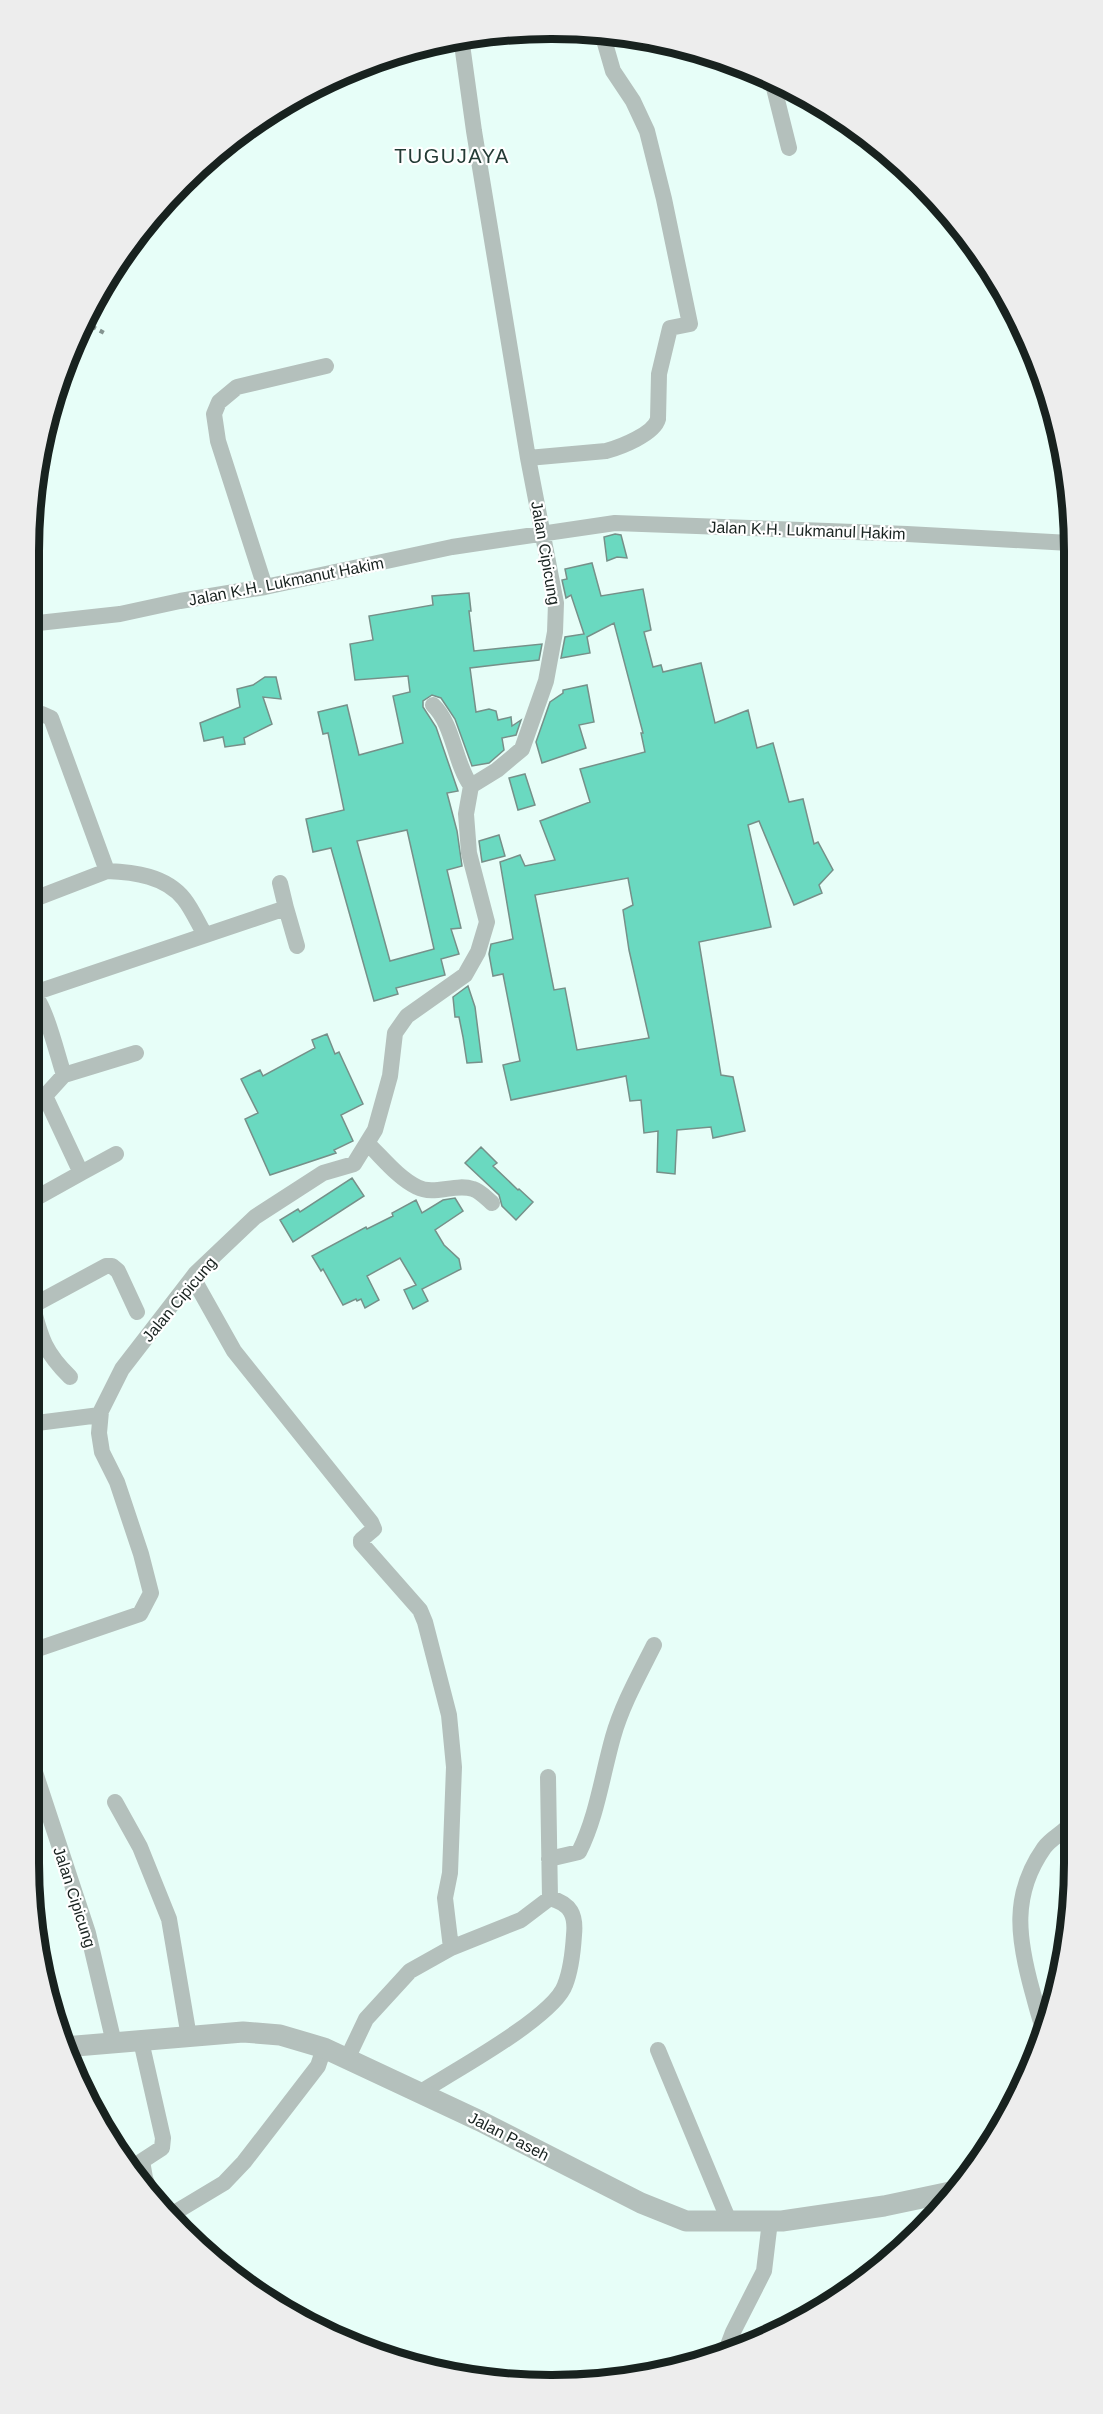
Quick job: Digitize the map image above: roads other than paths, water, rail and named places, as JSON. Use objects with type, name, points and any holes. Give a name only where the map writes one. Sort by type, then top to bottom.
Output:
[{"type":"street","points":[[528,458],[606,451],[622,446],[657,426],[659,374],[670,328],[690,324],[664,199],[647,131],[633,101],[613,70],[605,42]]},
{"type":"street","name":"Jalan Cipicung","points":[[39,1648],[140,1614],[151,1593],[141,1554],[117,1482],[102,1452],[100,1413],[122,1369],[193,1278],[255,1217],[323,1173],[354,1164],[375,1130],[390,1076],[394,1033],[407,1016],[465,975],[478,952],[487,922],[469,853],[466,814],[471,786],[497,770],[522,749],[546,681],[555,632],[556,603],[528,458],[462,47]]},
{"type":"street","points":[[775,90],[789,148]]},
{"type":"street","points":[[265,587],[218,441],[214,414],[219,402],[237,387],[326,366]]},
{"type":"street","name":"Jalan K.H. Lukmanul Hakim","points":[[543,534],[615,523],[1064,543]]},
{"type":"street","name":"Jalan K.H. Lukmanut Hakim","points":[[39,623],[120,614],[265,587],[452,547],[543,534]]},
{"type":"street","points":[[433,705],[446,724],[456,759],[471,786]]},
{"type":"street","points":[[39,714],[48,715],[51,718],[107,871]]},
{"type":"street","points":[[39,897],[107,871],[131,872],[170,885],[184,899],[205,935]]},
{"type":"street","points":[[280,883],[297,946]]},
{"type":"street","points":[[39,988],[286,908]]},
{"type":"street","points":[[39,1006],[64,1075]]},
{"type":"street","points":[[81,1173],[45,1096],[64,1075],[136,1053]]},
{"type":"street","points":[[367,1143],[418,1188],[430,1190],[464,1187],[475,1189],[492,1203]]},
{"type":"street","points":[[39,1196],[116,1154]]},
{"type":"street","points":[[39,1295],[106,1266],[112,1266],[118,1271],[136,1312]]},
{"type":"street","points":[[193,1278],[234,1351],[373,1526],[374,1529],[361,1540],[361,1543],[420,1610],[425,1622],[449,1715],[454,1767],[450,1873],[445,1898],[451,1948]]},
{"type":"street","points":[[39,1332],[43,1346],[53,1361],[70,1377]]},
{"type":"street","points":[[39,1422],[100,1413]]},
{"type":"street","points":[[549,1859],[579,1852],[588,1834],[613,1735],[631,1690],[654,1645]]},
{"type":"street","points":[[548,1777],[550,1898]]},
{"type":"street","name":"Jalan Cipicung","points":[[39,1787],[88,1933],[114,2043]]},
{"type":"street","points":[[115,1802],[140,1847],[169,1919],[189,2037]]},
{"type":"street","points":[[1040,2017],[1021,1951],[1020,1913],[1028,1874],[1046,1846],[1064,1832]]},
{"type":"street","points":[[347,2059],[366,2019],[410,1971],[451,1948],[520,1920],[550,1898]]},
{"type":"street","points":[[419,2093],[533,2020],[547,2008],[565,1986],[576,1920],[568,1907],[550,1898]]},
{"type":"street","name":"Jalan Paseh","points":[[73,2046],[243,2032],[271,2034],[324,2048],[641,2203],[686,2221],[770,2221],[884,2206],[942,2194]]},
{"type":"street","points":[[141,2041],[163,2138],[162,2148],[142,2161],[144,2173]]},
{"type":"street","points":[[177,2211],[224,2183],[244,2162],[318,2066],[324,2048]]},
{"type":"street","points":[[658,2050],[729,2221]]},
{"type":"street","points":[[729,2343],[764,2271],[770,2221]]},
{"type":"district","name":"TUGUJAYA","points":[[452,156]]}]
